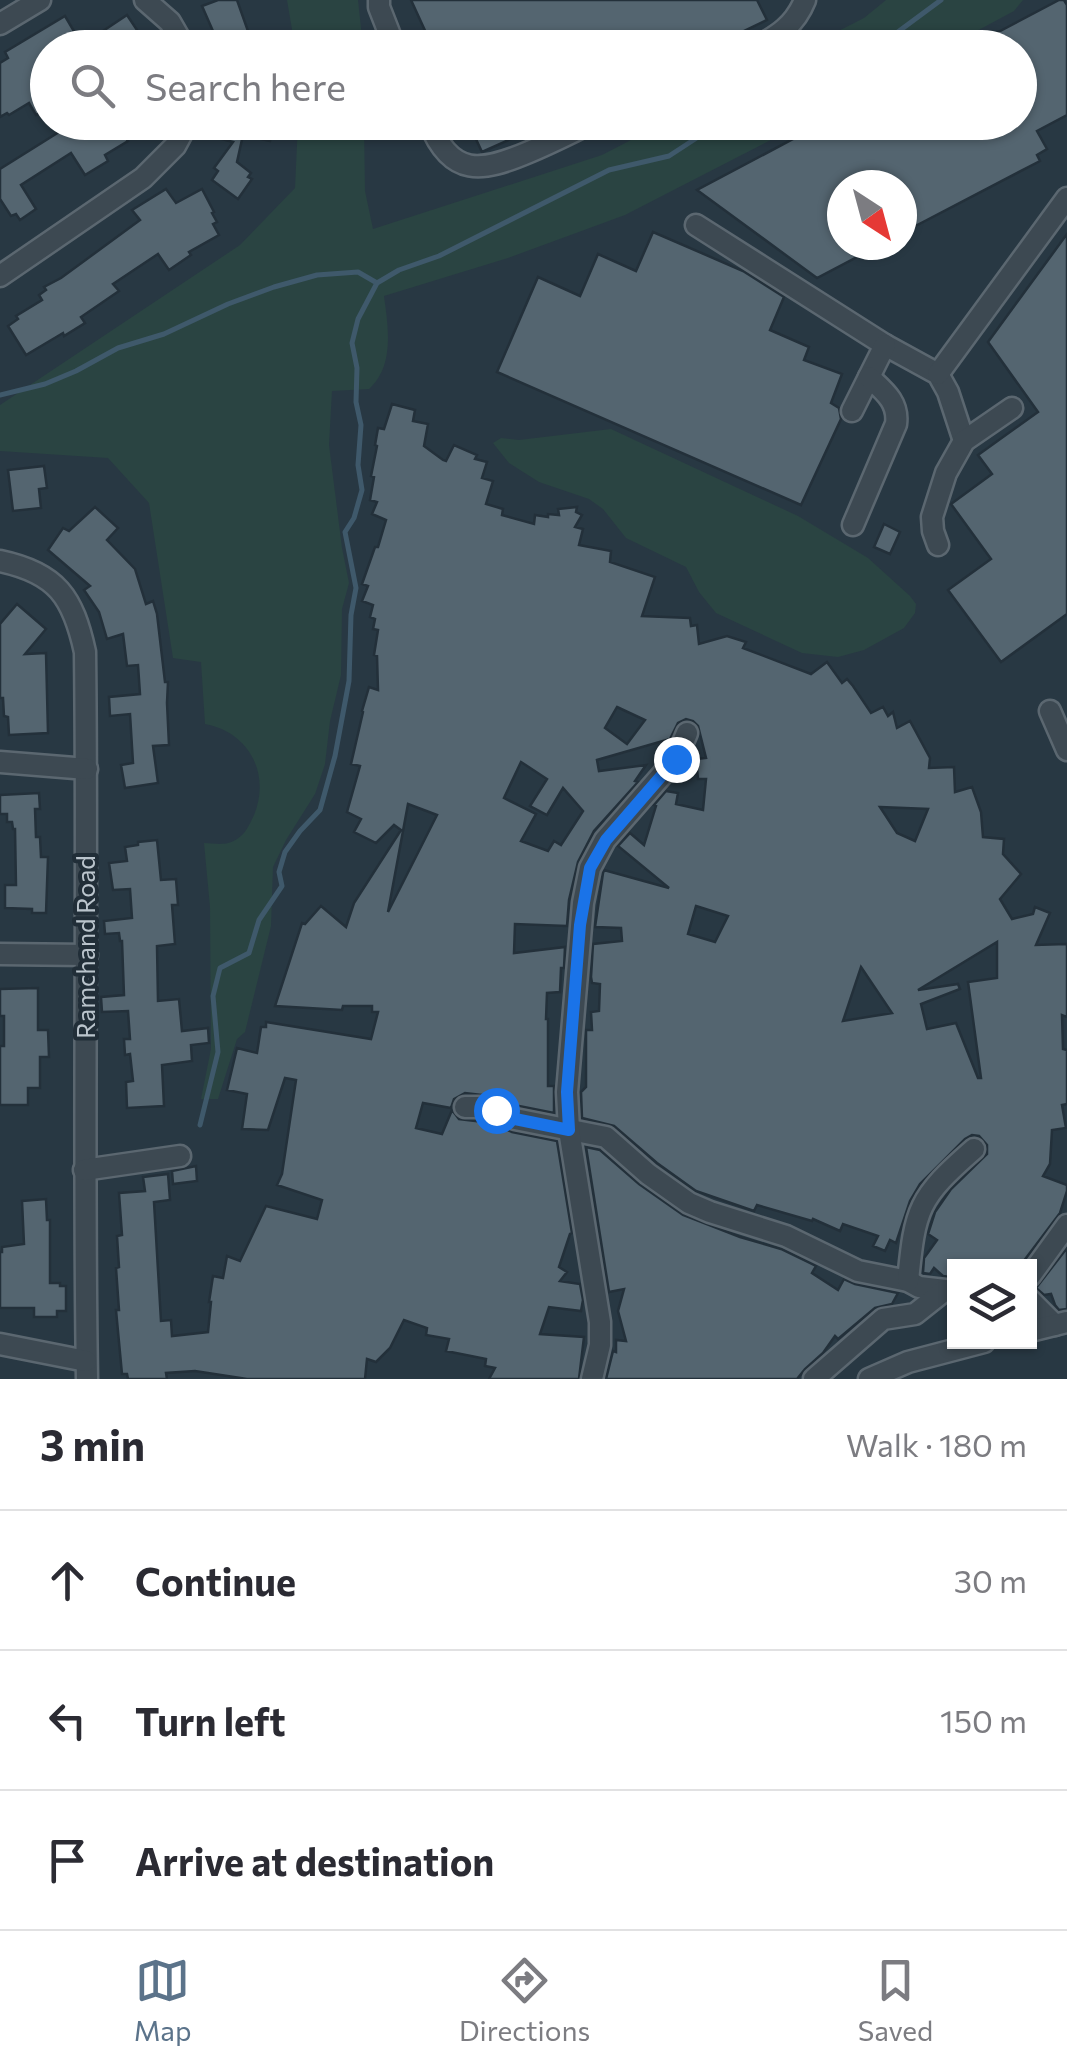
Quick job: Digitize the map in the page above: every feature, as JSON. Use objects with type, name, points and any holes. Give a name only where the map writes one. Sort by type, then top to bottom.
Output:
[{"type":"street","points":[[0,24],[40,0]]},
{"type":"street","points":[[144,0],[175,30]]},
{"type":"street","points":[[379,0],[388,30]]},
{"type":"street","points":[[785,30],[805,0]]},
{"type":"street","points":[[0,276],[143,178],[179,140]]},
{"type":"street","points":[[436,140],[451,157],[468,166],[488,168],[554,140]]},
{"type":"street","points":[[938,374],[1067,198]]},
{"type":"street","points":[[696,226],[938,374],[964,441]]},
{"type":"street","points":[[852,411],[885,345]]},
{"type":"street","points":[[853,524],[896,424],[896,407],[869,377]]},
{"type":"street","points":[[938,545],[932,517],[946,473],[964,441],[1012,408]]},
{"type":"street","name":"Ramchand Road","points":[[0,561],[31,570],[64,593],[73,608],[85,652],[87,1370]]},
{"type":"street","points":[[1050,712],[1067,750]]},
{"type":"street","points":[[592,1379],[600,1345],[600,1322],[569,1130],[567,1092],[580,925],[590,868],[606,840],[676,759],[687,733]]},
{"type":"street","points":[[0,762],[86,769]]},
{"type":"street","points":[[0,954],[87,955]]},
{"type":"street","points":[[465,1107],[496,1110],[515,1119],[606,1136],[670,1191],[700,1208],[786,1236],[858,1271],[947,1291]]},
{"type":"street","points":[[908,1281],[918,1212],[928,1192],[974,1149]]},
{"type":"street","points":[[84,1170],[180,1156]]},
{"type":"street","points":[[1037,1266],[1067,1225]]},
{"type":"street","points":[[814,1379],[883,1319],[915,1314],[947,1292]]},
{"type":"street","points":[[1037,1305],[1061,1324]]},
{"type":"street","points":[[0,1344],[87,1370]]},
{"type":"street","points":[[869,1379],[908,1362],[957,1349]]},
{"type":"green space","points":[[287,0],[358,0],[361,30],[292,30]]},
{"type":"green space","points":[[886,0],[1023,0],[1014,11],[979,30],[840,30]]},
{"type":"green space","points":[[297,140],[364,140],[365,191],[373,229],[602,155],[631,140],[771,140],[625,215],[508,258],[384,296],[388,345],[377,380],[369,389],[332,391],[329,445],[349,583],[342,609],[341,675],[325,764],[315,794],[273,867],[271,926],[245,1032],[237,1039],[218,1099],[201,1099],[211,1049],[210,907],[204,843],[228,843],[244,832],[259,800],[258,770],[234,736],[205,724],[201,662],[173,658],[149,503],[108,458],[0,451],[0,405],[240,245],[295,188]]},
{"type":"green space","points":[[611,429],[798,516],[868,558],[910,596],[916,604],[915,613],[904,628],[864,650],[838,657],[802,653],[716,613],[686,567],[626,538],[603,509],[589,499],[539,482],[509,463],[493,443],[501,438],[519,440]]},
{"type":"building","points":[[218,0],[237,0],[248,30],[212,30],[202,6]]},
{"type":"building","points":[[411,0],[757,0],[767,20],[746,30],[425,30]]},
{"type":"building","points":[[1064,0],[1067,115],[1037,131],[1037,30],[1002,30]]},
{"type":"building","points":[[127,15],[137,30],[104,30]]},
{"type":"building","points":[[65,16],[73,30],[42,30]]},
{"type":"building","points":[[30,37],[30,105],[0,117],[0,63],[8,58],[5,52]]},
{"type":"building","points":[[1037,131],[1047,149],[1037,155],[1040,161],[917,225],[917,170],[827,170],[827,260],[851,260],[817,278],[697,190],[791,140],[1037,140]]},
{"type":"building","points":[[46,140],[128,141],[105,155],[108,161],[85,175],[71,153],[21,185],[36,209],[20,220],[16,214],[11,216],[0,199],[0,169]]},
{"type":"building","points":[[226,140],[242,140],[237,162],[251,173],[248,177],[252,179],[238,199],[212,180],[218,171],[214,168],[233,142]]},
{"type":"building","points":[[476,140],[508,140],[482,152]]},
{"type":"building","points":[[166,189],[176,203],[202,189],[214,212],[217,222],[213,224],[219,235],[189,252],[191,255],[169,270],[158,254],[113,284],[119,291],[81,317],[85,323],[26,355],[8,326],[18,319],[16,316],[42,300],[39,295],[46,290],[44,287],[140,220],[132,210]]},
{"type":"building","points":[[653,232],[743,271],[784,297],[770,330],[809,347],[804,360],[842,374],[831,403],[839,408],[841,419],[801,505],[497,372],[538,277],[580,296],[598,254],[636,271]]},
{"type":"building","points":[[1067,234],[1067,614],[1001,662],[948,590],[991,559],[951,504],[992,474],[978,455],[1038,412],[988,342]]},
{"type":"building","points":[[392,404],[415,410],[413,421],[428,424],[424,446],[443,460],[446,461],[454,445],[487,462],[482,478],[493,481],[486,504],[503,509],[502,515],[534,524],[535,515],[559,515],[558,509],[577,507],[576,512],[582,515],[575,527],[583,529],[579,545],[611,551],[610,562],[655,577],[642,616],[690,618],[691,626],[697,625],[699,644],[727,636],[746,642],[743,648],[811,674],[827,662],[842,683],[847,679],[871,713],[883,707],[888,716],[893,712],[897,728],[910,721],[930,758],[929,768],[954,767],[955,792],[972,787],[981,812],[983,837],[1004,839],[1003,854],[1021,874],[1000,899],[1012,919],[1033,914],[1035,907],[1050,913],[1036,945],[1067,944],[1067,1017],[1062,1015],[1063,1049],[1067,1050],[1067,1104],[1062,1105],[1066,1128],[1052,1130],[1050,1164],[1043,1176],[1067,1185],[1067,1191],[1060,1213],[1025,1259],[947,1259],[947,1277],[934,1268],[930,1274],[923,1273],[924,1258],[937,1240],[928,1234],[935,1212],[951,1189],[987,1154],[987,1145],[979,1136],[965,1139],[920,1184],[896,1243],[890,1240],[885,1251],[873,1246],[878,1236],[843,1224],[840,1231],[813,1219],[757,1205],[754,1211],[696,1191],[614,1126],[582,1118],[586,1030],[592,1030],[591,1012],[599,1011],[600,984],[592,983],[591,977],[593,944],[622,941],[621,928],[595,927],[603,873],[604,870],[669,888],[618,846],[630,833],[644,845],[654,805],[666,791],[678,793],[676,804],[703,810],[706,779],[698,779],[696,759],[706,758],[698,726],[686,719],[678,723],[670,739],[597,760],[599,771],[646,765],[635,781],[638,782],[594,831],[578,862],[567,926],[515,924],[514,953],[565,947],[560,992],[547,993],[548,1086],[554,1086],[554,1113],[519,1106],[499,1097],[465,1093],[454,1099],[451,1108],[423,1103],[416,1128],[442,1134],[452,1110],[459,1119],[492,1123],[512,1132],[557,1141],[572,1233],[559,1267],[567,1272],[560,1281],[580,1284],[583,1300],[581,1311],[549,1307],[540,1334],[584,1337],[579,1379],[489,1379],[495,1368],[485,1366],[486,1359],[446,1351],[449,1339],[426,1335],[427,1328],[404,1320],[390,1348],[376,1362],[367,1359],[365,1379],[247,1379],[195,1371],[166,1373],[167,1379],[128,1379],[127,1374],[122,1374],[116,1310],[117,1236],[122,1235],[119,1193],[145,1191],[143,1177],[168,1174],[170,1200],[154,1202],[161,1321],[171,1320],[172,1336],[208,1332],[213,1276],[223,1278],[227,1256],[240,1261],[266,1206],[317,1219],[322,1200],[277,1185],[296,1080],[285,1078],[268,1130],[242,1129],[247,1094],[227,1090],[237,1048],[257,1053],[261,1027],[266,1027],[266,1022],[371,1039],[378,1012],[372,1012],[372,1006],[343,1006],[342,1010],[275,1006],[302,923],[321,906],[346,927],[354,903],[401,830],[394,825],[376,843],[354,832],[361,819],[347,812],[360,766],[351,764],[362,711],[369,687],[378,690],[374,655],[378,630],[373,629],[375,619],[370,617],[373,605],[362,601],[368,586],[362,584],[386,520],[372,514],[377,502],[370,500],[378,428],[384,429]],"holes":[[[617,707],[645,720],[627,744],[605,728]],[[521,762],[547,779],[530,806],[547,815],[563,788],[583,811],[561,845],[554,841],[548,851],[521,841],[536,814],[504,798]],[[408,804],[437,815],[388,912]],[[880,807],[928,809],[915,841],[897,833]],[[696,906],[728,916],[715,942],[688,934]],[[997,942],[997,978],[968,982],[981,1078],[956,1023],[927,1029],[921,1004],[960,989],[958,984],[918,990]],[[861,967],[892,1013],[843,1021]]]},
{"type":"building","points":[[44,466],[47,488],[39,489],[41,508],[13,511],[8,470]]},
{"type":"building","points":[[95,507],[118,528],[107,540],[135,569],[146,604],[153,601],[157,614],[168,682],[169,745],[153,746],[158,783],[125,788],[121,765],[133,763],[130,714],[110,716],[109,697],[140,694],[138,665],[127,666],[123,634],[107,639],[99,612],[84,590],[90,586],[48,550],[63,528],[69,531]]},
{"type":"building","points":[[884,524],[900,532],[890,554],[874,547]]},
{"type":"building","points":[[17,604],[46,629],[25,654],[46,653],[48,733],[9,735],[8,717],[4,716],[0,698],[0,624]]},
{"type":"building","points":[[39,793],[36,837],[40,837],[41,857],[48,857],[46,913],[32,913],[32,909],[5,908],[5,885],[16,885],[15,829],[12,822],[7,822],[7,814],[0,814],[0,795]]},
{"type":"building","points":[[157,840],[161,880],[176,879],[178,905],[172,905],[175,944],[157,946],[158,1001],[179,999],[182,1031],[208,1028],[209,1043],[191,1045],[192,1061],[162,1065],[164,1106],[127,1108],[126,1082],[133,1081],[130,1054],[125,1055],[124,1039],[130,1039],[128,1011],[102,1012],[101,997],[124,995],[122,941],[119,933],[105,934],[104,921],[132,918],[130,889],[113,890],[109,863],[127,861],[125,847]]},
{"type":"building","points":[[38,988],[38,1030],[48,1030],[49,1057],[40,1057],[40,1088],[28,1088],[28,1105],[0,1105],[4,1016],[0,1016],[0,989]]},
{"type":"building","points":[[586,1147],[600,1150],[683,1215],[781,1249],[816,1266],[812,1273],[838,1290],[844,1279],[898,1293],[892,1304],[875,1308],[838,1339],[835,1336],[797,1379],[606,1379],[616,1340],[626,1341],[618,1311],[624,1289],[609,1292]]},
{"type":"building","points":[[196,1166],[197,1181],[173,1184],[172,1171]]},
{"type":"building","points":[[46,1199],[50,1283],[66,1286],[66,1311],[57,1311],[57,1317],[34,1317],[34,1308],[0,1308],[0,1252],[2,1247],[24,1244],[22,1201]]},
{"type":"building","points":[[1067,1248],[1067,1309],[1059,1310],[1051,1294],[1044,1295],[1037,1287]]},
{"type":"waterway","points":[[900,30],[941,0]]},
{"type":"waterway","points":[[200,1125],[218,1052],[213,996],[220,968],[249,953],[259,920],[282,886],[279,872],[285,852],[320,810],[335,756],[349,681],[356,588],[345,532],[354,518],[362,490],[358,465],[361,425],[352,343],[358,319],[377,283],[399,270],[439,256],[609,170],[669,156],[693,140]]},
{"type":"waterway","points":[[0,395],[45,384],[118,348],[164,334],[274,287],[317,275],[358,272],[377,283]]},
{"type":"route","points":[[496,1110],[515,1119],[569,1130],[567,1092],[580,925],[590,868],[606,840],[676,759]]}]
